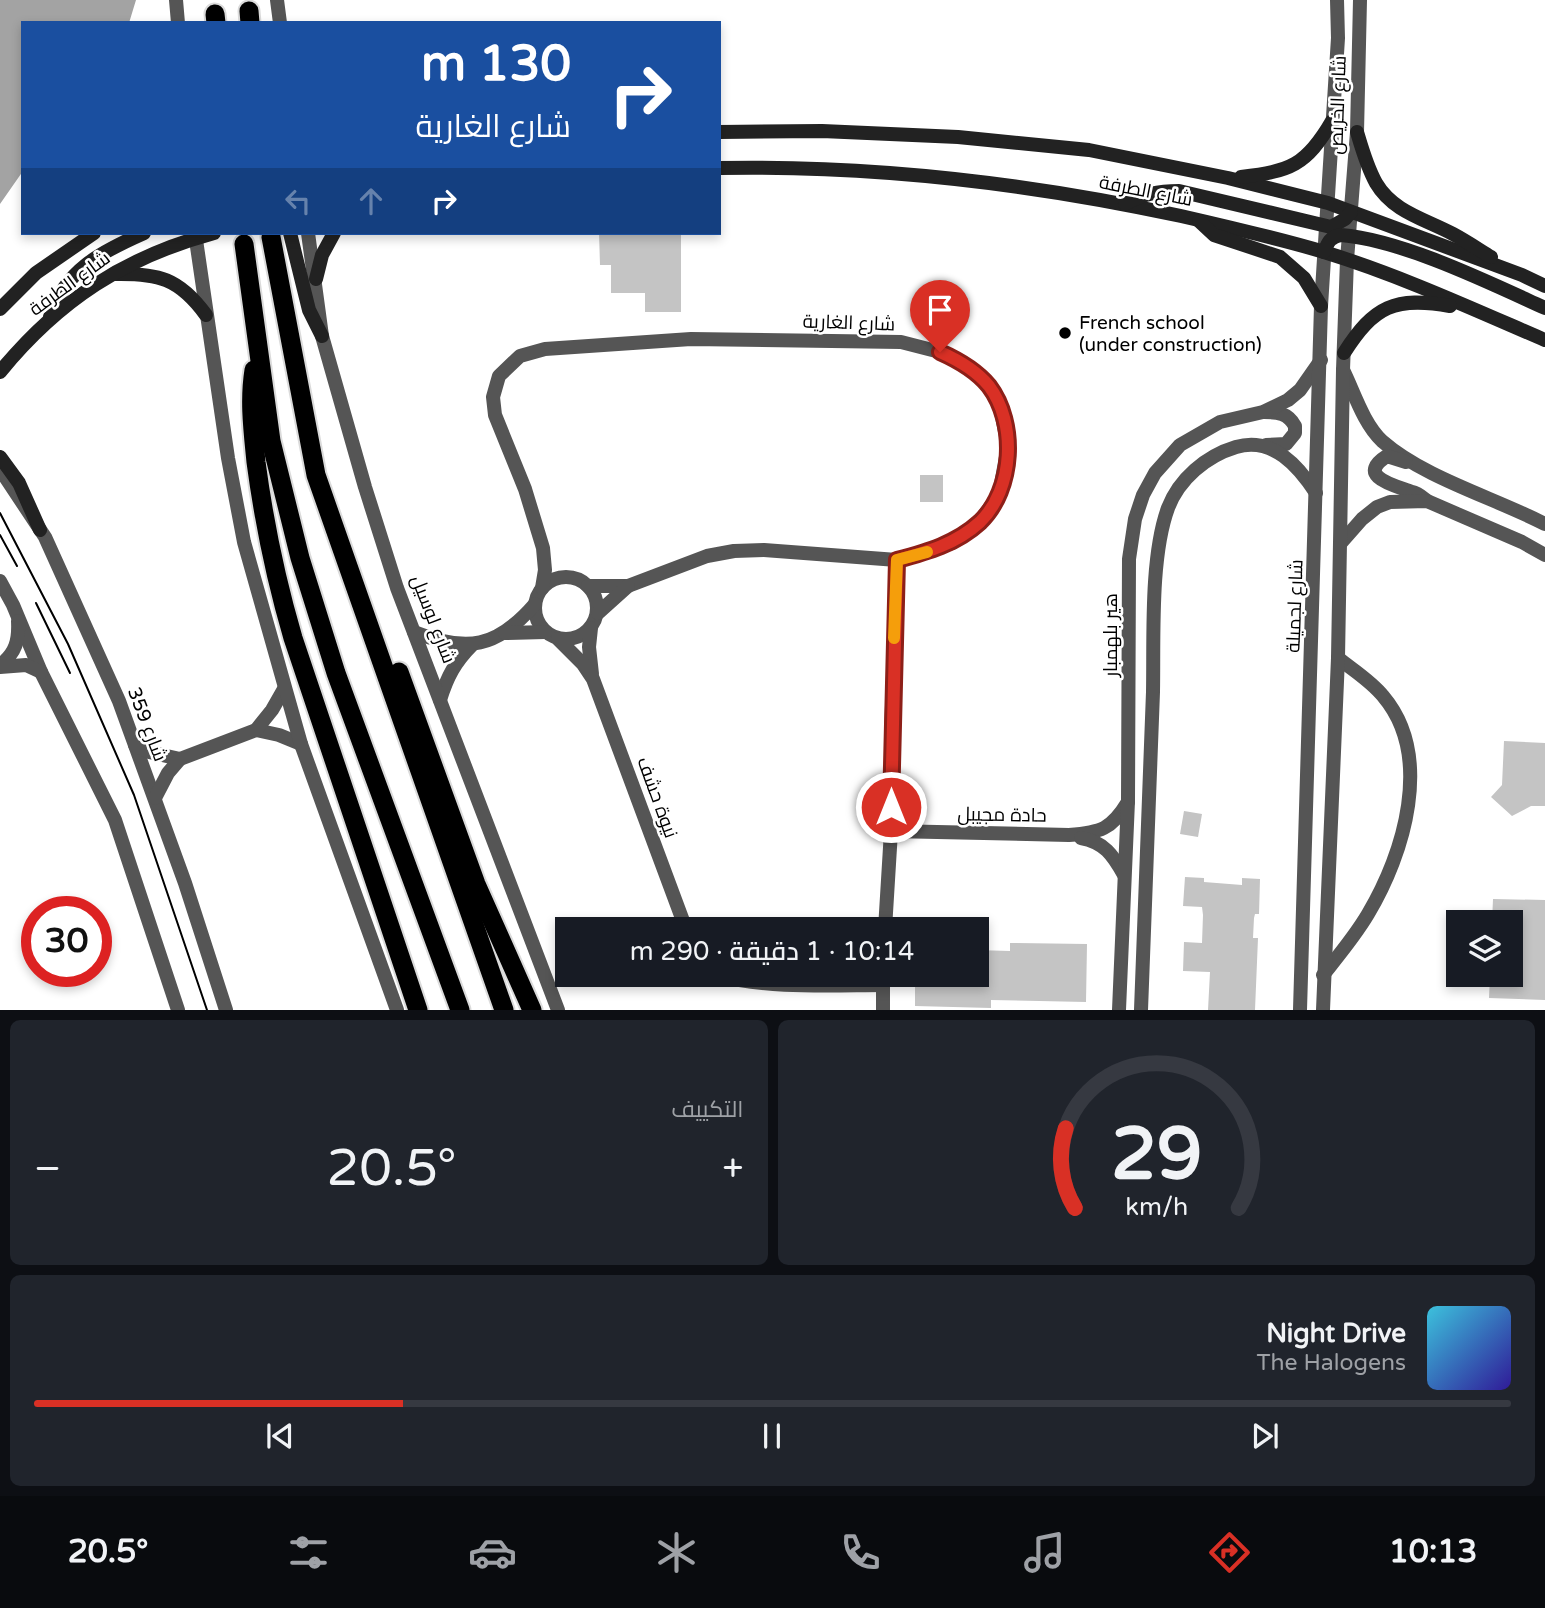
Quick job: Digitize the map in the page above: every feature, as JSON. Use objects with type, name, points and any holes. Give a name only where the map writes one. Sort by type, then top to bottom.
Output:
[{"type":"highway","points":[[280,235],[316,475],[504,1010]]},
{"type":"highway","points":[[244,244],[271,441],[304,571],[336,673],[460,1010]]},
{"type":"highway","points":[[258,348],[252,381],[251,415],[264,520],[276,577],[293,638],[418,1010]]},
{"type":"highway","points":[[316,475],[337,515],[477,884],[532,1010]]},
{"type":"main road","points":[[1228,178],[1278,173],[1299,162],[1319,144],[1332,121]]},
{"type":"main road","name":"شارع الطرفة","points":[[721,132],[822,131],[957,137],[1089,150],[1228,178],[1328,203],[1545,286]]},
{"type":"main road","points":[[1357,132],[1364,158],[1377,184],[1394,204],[1418,219],[1452,233],[1522,275]]},
{"type":"main road","name":"شارع الطرفة","points":[[721,168],[894,172],[1019,186],[1125,204],[1324,252],[1545,340]]},
{"type":"main road","points":[[1125,204],[1146,194],[1179,191],[1326,227],[1338,223],[1351,212]]},
{"type":"main road","points":[[1198,220],[1214,235],[1280,257],[1304,278],[1321,306]]},
{"type":"main road","name":"شارع الطرفة","points":[[0,309],[36,273],[91,235]]},
{"type":"main road","points":[[50,318],[68,279],[103,253],[140,235]]},
{"type":"main road","name":"شارع الطرفة","points":[[0,372],[35,331],[65,305],[109,274],[197,235]]},
{"type":"main road","points":[[280,235],[309,310],[323,336]]},
{"type":"main road","points":[[316,278],[322,255],[333,235]]},
{"type":"main road","points":[[1324,252],[1334,236],[1349,235],[1416,254],[1545,308]]},
{"type":"main road","points":[[109,274],[165,278],[181,287],[206,315]]},
{"type":"main road","points":[[1345,353],[1370,318],[1391,306],[1422,302],[1487,315]]},
{"type":"main road","points":[[0,457],[19,483],[40,530]]},
{"type":"street","points":[[176,0],[178,21]]},
{"type":"street","points":[[277,0],[279,21]]},
{"type":"street","name":"شارع الخريص","points":[[1328,203],[1338,38],[1337,0]]},
{"type":"street","name":"شارع الخريص","points":[[1351,212],[1357,132],[1360,0]]},
{"type":"street","name":"شارع لجميلة","points":[[1300,1010],[1321,306],[1328,203]]},
{"type":"street","points":[[1323,1010],[1338,658],[1343,370],[1351,212]]},
{"type":"street","points":[[197,235],[206,315],[244,542],[301,744],[397,1010]]},
{"type":"street","name":"شارع لوسيل","points":[[308,235],[323,336],[365,487],[414,632],[558,1010]]},
{"type":"street","name":"شارع الغارية","points":[[542,588],[545,570],[543,548],[525,489],[495,415],[494,397],[499,376],[520,356],[545,349],[691,339],[883,340],[940,352],[971,368],[989,386],[1000,407],[1008,446],[999,495],[981,521],[952,542],[897,560],[764,550],[734,551],[707,556],[628,586],[588,586]]},
{"type":"street","name":"هير بلهمبار","points":[[1119,1010],[1128,801],[1129,559],[1135,519],[1143,495],[1155,474],[1181,445],[1220,422],[1263,412],[1288,400],[1300,390],[1321,360]]},
{"type":"street","points":[[1343,370],[1369,424],[1381,440],[1417,465]]},
{"type":"street","points":[[1141,1010],[1155,598],[1161,534],[1168,506],[1181,485],[1196,469],[1211,458],[1238,446],[1286,444],[1295,433],[1295,426],[1285,415],[1279,412],[1263,412]]},
{"type":"street","points":[[1258,445],[1280,453],[1291,461],[1317,494]]},
{"type":"street","points":[[1545,524],[1417,465],[1387,456],[1378,461],[1375,470],[1379,480],[1416,493],[1427,501],[1522,542],[1545,555]]},
{"type":"street","name":"شارع 359","points":[[0,469],[40,530],[104,666],[155,798],[226,1010]]},
{"type":"street","points":[[0,486],[25,520],[40,530]]},
{"type":"street","points":[[1340,544],[1362,519],[1377,507],[1390,502],[1427,501]]},
{"type":"street","name":"شارع الغارية","points":[[543,548],[568,577]]},
{"type":"street","points":[[886,917],[891,831],[891,735],[897,560]]},
{"type":"street","points":[[414,632],[448,643],[472,645],[505,633],[580,637],[591,628],[598,613],[597,601],[582,581],[568,577],[558,578],[542,588],[535,604],[505,633]]},
{"type":"street","points":[[0,581],[41,672],[115,820],[178,1010]]},
{"type":"street","name":"شارع الغارية","points":[[598,613],[628,586]]},
{"type":"street","points":[[535,604],[539,624],[551,635]]},
{"type":"street","points":[[0,666],[17,644],[18,616]]},
{"type":"street","name":"نيوة حشف","points":[[591,628],[589,647],[593,679],[682,917]]},
{"type":"street","name":"نيوة حشف","points":[[551,635],[583,664],[593,679]]},
{"type":"street","points":[[440,701],[454,665],[472,645]]},
{"type":"street","points":[[1323,975],[1367,915],[1383,885],[1398,847],[1409,798],[1410,760],[1402,729],[1384,696],[1338,658]]},
{"type":"street","points":[[0,666],[26,664],[41,672]]},
{"type":"street","points":[[155,798],[168,773],[180,759],[256,730],[284,689]]},
{"type":"street","points":[[256,730],[301,744]]},
{"type":"street","points":[[135,745],[149,752],[180,759]]},
{"type":"street","name":"حادة مجيبل","points":[[891,831],[1069,835],[1102,831],[1119,818],[1128,801]]},
{"type":"street","name":"حادة مجيبل","points":[[1069,835],[1091,840],[1108,849],[1125,877]]},
{"type":"street","points":[[883,987],[883,1010]]},
{"type":"shaded area","points":[[0,0],[136,0],[130,21],[21,21],[21,174],[0,204]]},
{"type":"building","points":[[599,235],[681,235],[681,312],[645,312],[645,293],[611,293],[611,265],[600,265]]},
{"type":"building","points":[[920,475],[943,475],[943,502],[920,502]]},
{"type":"building","points":[[1504,741],[1545,743],[1545,806],[1531,806],[1512,816],[1491,797],[1502,785]]},
{"type":"building","points":[[1184,811],[1202,814],[1198,837],[1180,834]]},
{"type":"building","points":[[1185,877],[1204,878],[1204,882],[1242,885],[1242,878],[1260,879],[1259,914],[1255,914],[1254,918],[1253,938],[1258,938],[1255,1010],[1208,1010],[1210,972],[1183,971],[1184,942],[1202,943],[1203,915],[1202,907],[1183,906]]},
{"type":"building","points":[[1493,899],[1545,900],[1545,1000],[1489,998],[1489,987],[1523,987],[1523,910],[1493,910]]},
{"type":"building","points":[[1010,943],[1087,944],[1086,1002],[991,1000],[991,1008],[915,1006],[915,987],[989,987],[989,950],[1010,951]]},
{"type":"tram line","points":[[0,513],[68,644],[134,795],[207,1010]]},
{"type":"tram line","points":[[0,535],[17,566]]},
{"type":"tram line","points":[[36,603],[70,673]]},
{"type":"slow traffic","points":[[894,638],[897,560],[927,552]]},
{"type":"place","name":"French school (under construction)","points":[[1065,333]]},
{"type":"route","points":[[891,807],[897,560],[952,542],[981,521],[999,495],[1008,446],[1000,407],[989,386],[971,368],[940,352]]}]
